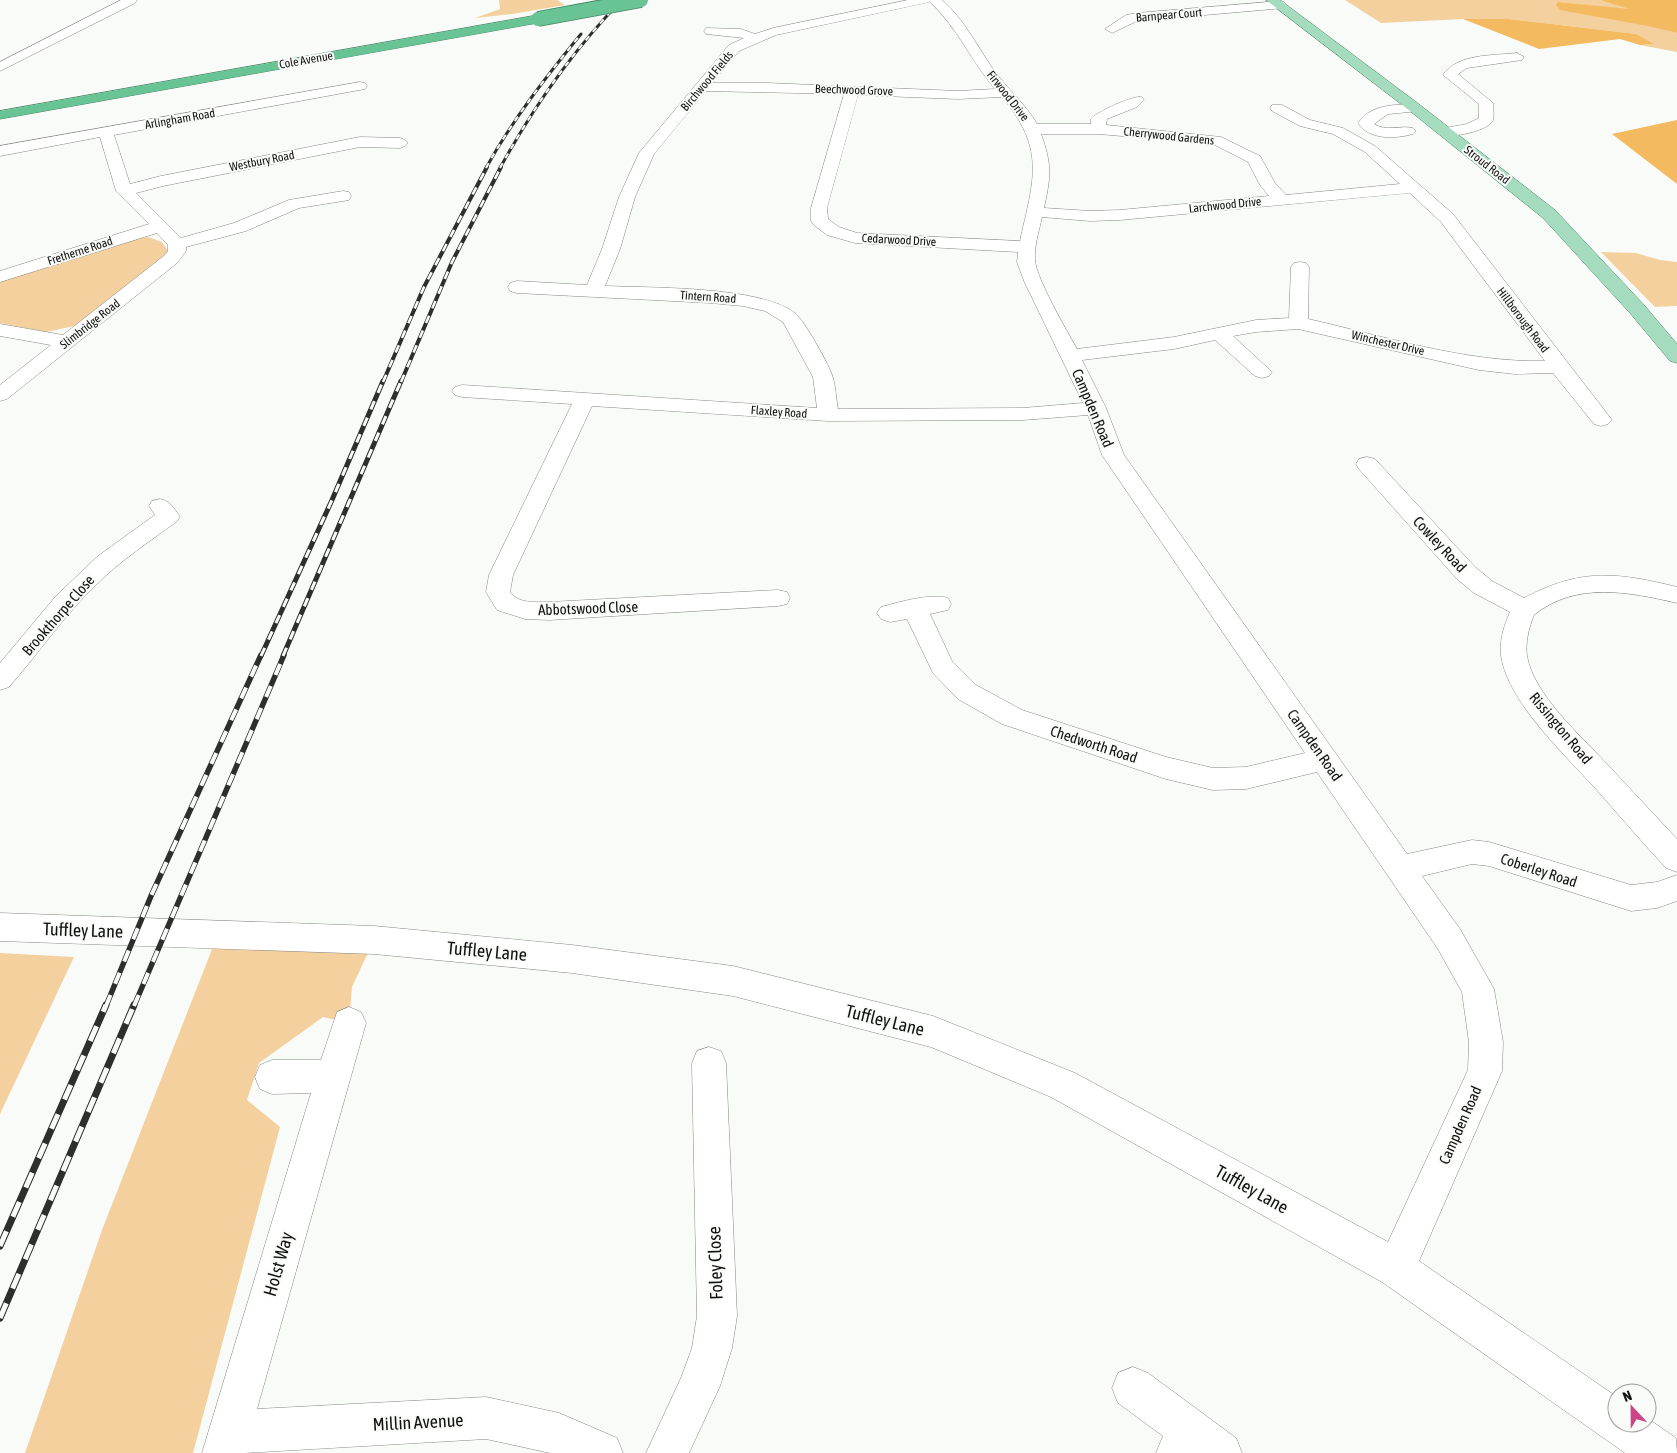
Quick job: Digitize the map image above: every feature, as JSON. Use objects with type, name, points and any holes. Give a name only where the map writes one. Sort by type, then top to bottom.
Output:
[{"type":"highway","name":"Cole Avenue","points":[[0,115],[641,0]]},
{"type":"main road","name":"Stroud Road","points":[[1276,3],[1415,108],[1549,214],[1637,309],[1677,357]]},
{"type":"street","points":[[0,67],[131,0]]},
{"type":"street","name":"Birchwood Fields","points":[[594,291],[611,249],[627,197],[647,153],[734,48],[755,38],[788,28],[926,0]]},
{"type":"street","name":"Firwood Drive","points":[[935,0],[958,25],[989,73],[1022,111],[1032,129],[1041,156],[1042,179],[1031,232]]},
{"type":"street","name":"Barnpear Court","points":[[1134,28],[1116,27],[1137,17],[1276,3]]},
{"type":"street","points":[[706,33],[741,33],[755,38]]},
{"type":"street","points":[[1445,132],[1471,128],[1486,120],[1486,103],[1450,75],[1456,68],[1463,64],[1517,57]]},
{"type":"street","name":"Arlingham Road","points":[[0,151],[360,86]]},
{"type":"street","name":"Beechwood Grove","points":[[702,87],[767,87],[958,95],[1006,93]]},
{"type":"street","name":"Cedarwood Drive","points":[[852,90],[819,208],[820,221],[833,231],[855,238],[1031,232]]},
{"type":"street","points":[[1099,129],[1098,119],[1135,102]]},
{"type":"street","points":[[1277,108],[1305,123],[1338,131],[1366,156],[1383,161],[1415,188]]},
{"type":"street","points":[[1408,131],[1381,132],[1369,129],[1365,123],[1370,122],[1378,113],[1386,110],[1415,108]]},
{"type":"street","name":"Cherrywood Gardens","points":[[1032,129],[1099,129],[1218,141],[1254,159],[1268,185],[1281,199]]},
{"type":"street","points":[[106,132],[124,190],[139,202],[177,248],[240,227],[295,204],[343,196]]},
{"type":"street","name":"Westbury Road","points":[[124,190],[360,142],[400,142]]},
{"type":"street","name":"Larchwood Drive","points":[[1031,232],[1090,216],[1120,215],[1415,188]]},
{"type":"street","name":"Hillborough Road","points":[[1415,188],[1447,218],[1601,420]]},
{"type":"street","name":"Fretherne Road","points":[[0,276],[160,226]]},
{"type":"street","name":"Campden Road","points":[[1031,232],[1026,262],[1033,281],[1096,408],[1113,455],[1401,868],[1449,939],[1478,989],[1486,1042],[1485,1071],[1396,1268]]},
{"type":"street","name":"Slimbridge Road","points":[[0,395],[172,259],[177,248]]},
{"type":"street","points":[[1298,323],[1300,267]]},
{"type":"street","name":"Tintern Road","points":[[517,287],[711,297],[743,300],[772,307],[790,318],[823,377],[828,416]]},
{"type":"street","name":"Winchester Drive","points":[[1071,356],[1174,343],[1256,326],[1298,323],[1479,364],[1515,368],[1559,367]]},
{"type":"street","points":[[0,330],[67,342]]},
{"type":"street","points":[[1219,334],[1262,372]]},
{"type":"street","name":"Flaxley Road","points":[[462,391],[828,416],[1023,414],[1096,408]]},
{"type":"street","name":"Abbotswood Close","points":[[585,398],[501,575],[498,592],[506,604],[525,610],[549,612],[778,598]]},
{"type":"street","name":"Cowley Road","points":[[1367,464],[1466,573],[1484,587],[1525,609]]},
{"type":"street","name":"Brookthorpe Close","points":[[0,680],[23,655],[54,614],[88,578],[118,553],[172,514]]},
{"type":"street","points":[[1525,609],[1547,594],[1570,586],[1599,583],[1639,586],[1677,595]]},
{"type":"street","name":"Chedworth Road","points":[[915,609],[942,666],[966,692],[1012,717],[1166,768],[1213,779],[1246,778],[1325,759]]},
{"type":"street","name":"Rissington Road","points":[[1525,609],[1516,631],[1514,656],[1525,686],[1555,726],[1677,859]]},
{"type":"street","name":"Coberley Road","points":[[1401,868],[1472,852],[1489,854],[1631,898],[1656,895],[1677,888]]},
{"type":"street","name":"Tuffley Lane","points":[[0,927],[374,940],[572,959],[733,981],[933,1032],[1063,1085],[1396,1268],[1638,1446]]},
{"type":"street","name":"Holst Way","points":[[226,1442],[349,1023]]},
{"type":"street","name":"Foley Close","points":[[667,1453],[699,1386],[712,1348],[717,1316],[709,1063]]},
{"type":"street","points":[[272,1077],[334,1076]]},
{"type":"street","points":[[1133,1388],[1183,1441],[1220,1453]]},
{"type":"street","name":"Millin Avenue","points":[[226,1442],[486,1418],[559,1434],[602,1453]]},
{"type":"shaded area","points":[[499,0],[557,0],[565,5],[475,18],[500,9]]},
{"type":"shaded area","points":[[1345,0],[1600,0],[1632,10],[1558,2],[1677,33],[1677,52],[1640,45],[1652,44],[1636,34],[1509,19],[1381,23]]},
{"type":"shaded area","points":[[1600,0],[1677,0],[1677,33],[1560,10],[1556,5],[1558,2],[1630,9]]},
{"type":"shaded area","points":[[1463,19],[1509,19],[1636,34],[1654,44],[1640,45],[1620,39],[1539,49]]},
{"type":"shaded area","points":[[1677,120],[1677,184],[1612,134]]},
{"type":"shaded area","points":[[148,237],[162,242],[168,251],[159,261],[79,325],[46,332],[0,323],[0,280],[126,240]]},
{"type":"shaded area","points":[[1601,252],[1636,253],[1660,260],[1677,262],[1677,306],[1655,307]]},
{"type":"shaded area","points":[[218,934],[374,940],[352,987],[349,1023],[323,1017],[259,1063],[247,1100],[280,1127],[193,1453],[25,1453],[102,1230]]},
{"type":"shaded area","points":[[0,953],[74,957],[0,1114]]},
{"type":"railway","points":[[500,168],[555,80],[587,39],[622,0]]},
{"type":"railway","points":[[486,168],[507,132],[530,99],[581,34]]},
{"type":"railway","points":[[383,382],[424,287],[487,167]]},
{"type":"railway","points":[[401,382],[452,262],[501,167]]},
{"type":"railway","points":[[261,656],[332,500],[383,381]]},
{"type":"railway","points":[[283,656],[401,381]]},
{"type":"railway","points":[[106,1006],[151,896],[261,655]]},
{"type":"railway","points":[[134,1006],[284,655]]},
{"type":"railway","points":[[0,1246],[106,1005]]},
{"type":"railway","points":[[0,1318],[134,1005]]}]
